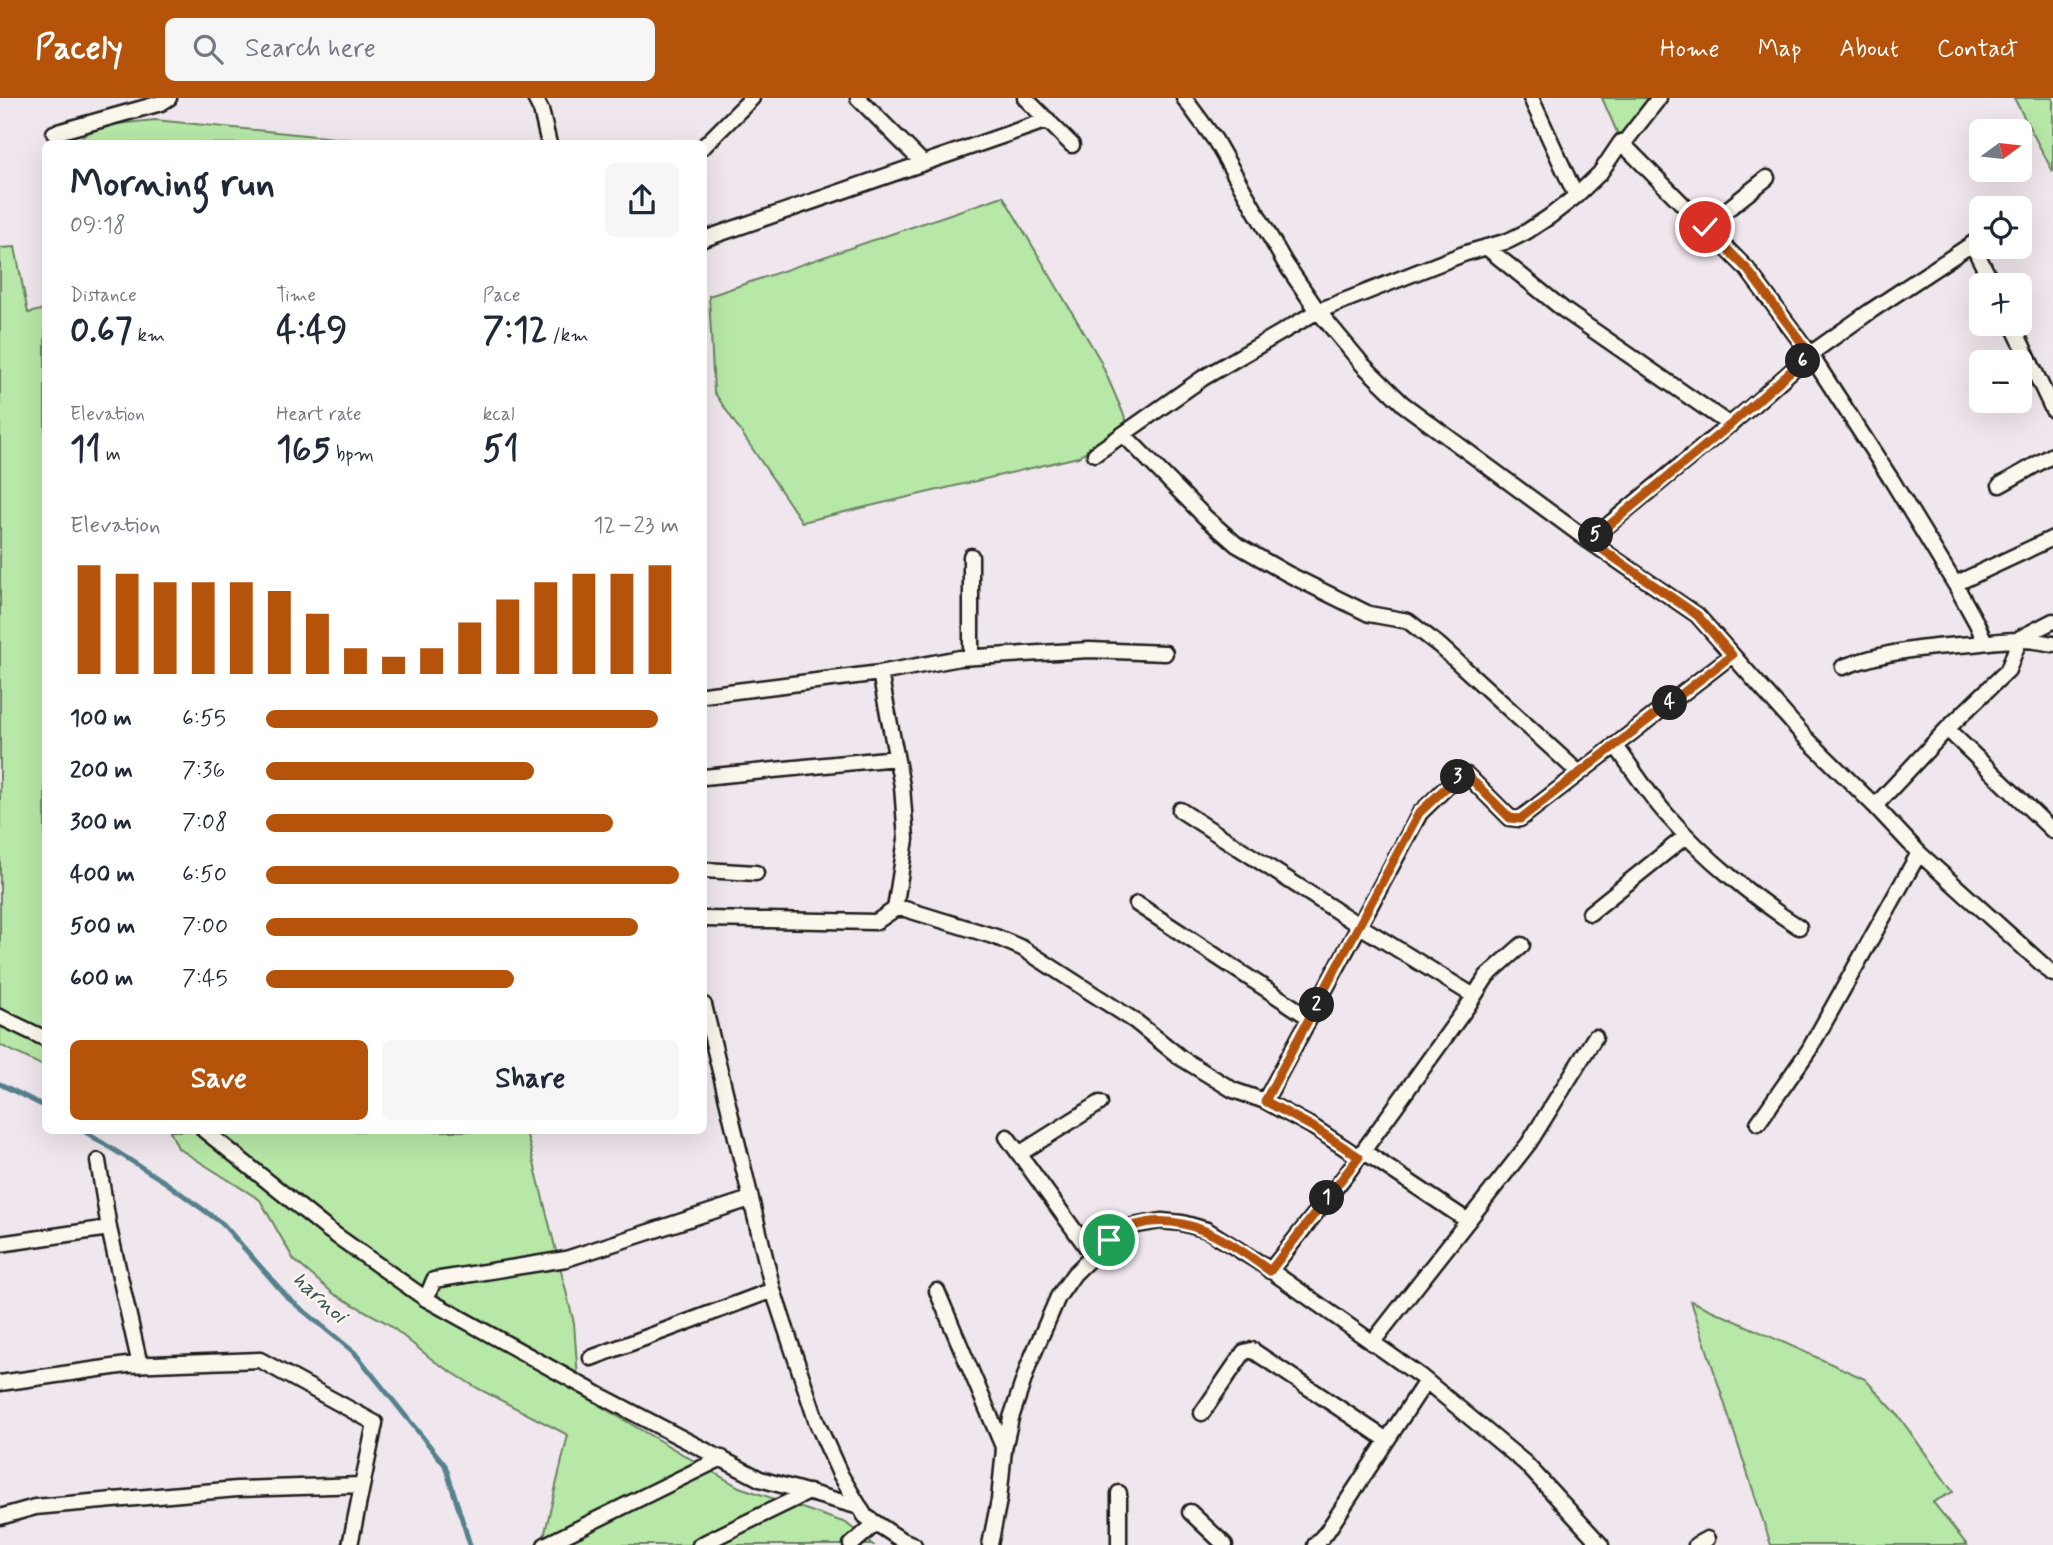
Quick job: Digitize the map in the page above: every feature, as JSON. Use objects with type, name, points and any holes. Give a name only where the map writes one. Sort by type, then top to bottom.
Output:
[{"type":"street","points":[[54,133],[161,103],[169,98]]},
{"type":"street","points":[[535,98],[541,110],[548,140]]},
{"type":"street","points":[[707,143],[752,98]]},
{"type":"street","points":[[858,98],[923,163]]},
{"type":"street","points":[[1025,98],[1072,145]]},
{"type":"street","points":[[1184,98],[1215,141],[1285,263],[1318,311],[1363,365],[1403,404],[1590,541],[1697,615],[1804,736],[1919,853],[2053,974]]},
{"type":"street","points":[[1531,98],[1576,196]]},
{"type":"street","points":[[1095,454],[1203,378],[1318,311],[1526,232],[1576,196],[1600,173],[1621,142],[1624,143],[1657,99]]},
{"type":"street","points":[[707,238],[1048,120]]},
{"type":"street","points":[[1621,142],[1747,269],[1810,354],[1955,584],[1985,642]]},
{"type":"street","points":[[1705,227],[1767,178]]},
{"type":"street","points":[[1590,541],[1730,425],[1810,354],[1969,246]]},
{"type":"street","points":[[1486,247],[1564,310],[1730,425]]},
{"type":"street","points":[[2018,336],[2053,410]]},
{"type":"street","points":[[1123,434],[1205,517],[1237,545],[1369,614],[1408,621],[1440,646],[1579,773]]},
{"type":"street","points":[[2000,485],[2053,455]]},
{"type":"street","points":[[1955,584],[2053,538]]},
{"type":"street","points":[[971,556],[971,657]]},
{"type":"street","points":[[1875,806],[1947,729],[2008,670],[2020,638],[2053,621]]},
{"type":"street","points":[[1843,667],[1881,654],[1909,649],[2020,638],[2053,644]]},
{"type":"street","points":[[707,695],[880,673],[971,657],[1089,650],[1165,653]]},
{"type":"street","points":[[1265,1101],[1419,813],[1456,778],[1467,775],[1510,818],[1520,819],[1732,655]]},
{"type":"street","points":[[880,673],[902,786],[906,839],[895,909]]},
{"type":"street","points":[[1947,729],[2053,831]]},
{"type":"street","points":[[1615,745],[1665,813],[1686,836],[1769,908],[1799,927]]},
{"type":"street","points":[[707,776],[896,758]]},
{"type":"street","points":[[1180,810],[1474,996]]},
{"type":"street","points":[[1590,913],[1686,836]]},
{"type":"street","points":[[1758,1123],[1809,1050],[1919,853]]},
{"type":"street","points":[[707,870],[756,873]]},
{"type":"street","points":[[1137,905],[1310,1018]]},
{"type":"street","points":[[707,919],[876,922],[895,909],[905,909],[1022,948],[1135,1021],[1181,1058],[1233,1090],[1265,1101],[1313,1127],[1468,1221]]},
{"type":"street","points":[[1270,1271],[1361,1154],[1487,976],[1521,945]]},
{"type":"street","points":[[0,1017],[42,1037]]},
{"type":"street","points":[[707,1020],[773,1290],[817,1423],[840,1474],[865,1516],[914,1545]]},
{"type":"street","points":[[1372,1343],[1529,1143],[1595,1037]]},
{"type":"street","points":[[1019,1154],[1100,1103]]},
{"type":"street","points":[[209,1134],[327,1229],[426,1299],[603,1397],[760,1479],[860,1507]]},
{"type":"street","points":[[1007,1137],[1093,1256]]},
{"type":"street","points":[[98,1161],[109,1227],[140,1365]]},
{"type":"street","points":[[426,1299],[434,1280],[566,1259],[750,1199]]},
{"type":"street","points":[[990,1545],[999,1500],[1004,1449],[1029,1364],[1058,1297],[1109,1240],[1132,1226],[1161,1221],[1207,1230],[1426,1381],[1525,1463],[1601,1545]]},
{"type":"street","points":[[0,1244],[109,1227]]},
{"type":"street","points":[[591,1358],[773,1290]]},
{"type":"street","points":[[937,1291],[1004,1449]]},
{"type":"street","points":[[1202,1413],[1244,1352],[1252,1350],[1387,1440]]},
{"type":"street","points":[[0,1384],[140,1365],[260,1360],[375,1423],[350,1545]]},
{"type":"street","points":[[1315,1545],[1426,1381]]},
{"type":"street","points":[[545,1545],[722,1458]]},
{"type":"street","points":[[0,1517],[35,1507],[237,1489],[362,1485]]},
{"type":"street","points":[[700,1545],[809,1492]]},
{"type":"street","points":[[1119,1493],[1119,1545]]},
{"type":"street","points":[[1190,1512],[1225,1545]]},
{"type":"street","points":[[851,1545],[876,1523]]},
{"type":"green space","points":[[1602,98],[1654,98],[1620,139]]},
{"type":"green space","points":[[2014,98],[2053,98],[2053,172],[2032,132],[2032,119],[2025,119]]},
{"type":"green space","points":[[155,120],[355,140],[78,140],[97,126]]},
{"type":"green space","points":[[1003,196],[1099,358],[1127,422],[1078,457],[802,522],[714,392],[709,296]]},
{"type":"green space","points":[[15,247],[28,313],[42,310],[42,1066],[0,1045],[0,248]]},
{"type":"green space","points":[[171,1134],[527,1134],[574,1323],[578,1379],[600,1406],[739,1487],[846,1523],[873,1545],[542,1545],[568,1435],[477,1388],[434,1361],[387,1323],[334,1294],[294,1260],[260,1200],[178,1148]]},
{"type":"green space","points":[[1691,1301],[1865,1379],[1897,1414],[1953,1492],[1933,1502],[1967,1545],[1771,1545]]},
{"type":"waterway","name":"harnoi","points":[[0,1084],[42,1105]]},
{"type":"waterway","name":"harnoi","points":[[88,1134],[165,1182],[223,1224],[288,1298],[355,1353],[445,1465],[470,1545]]},
{"type":"route","points":[[1109,1240],[1132,1226],[1161,1221],[1182,1223],[1207,1230],[1270,1271],[1359,1157],[1313,1127],[1265,1101],[1419,813],[1456,778],[1467,775],[1510,818],[1520,819],[1732,655],[1697,615],[1590,541],[1730,425],[1810,354],[1747,269],[1705,227]]}]
